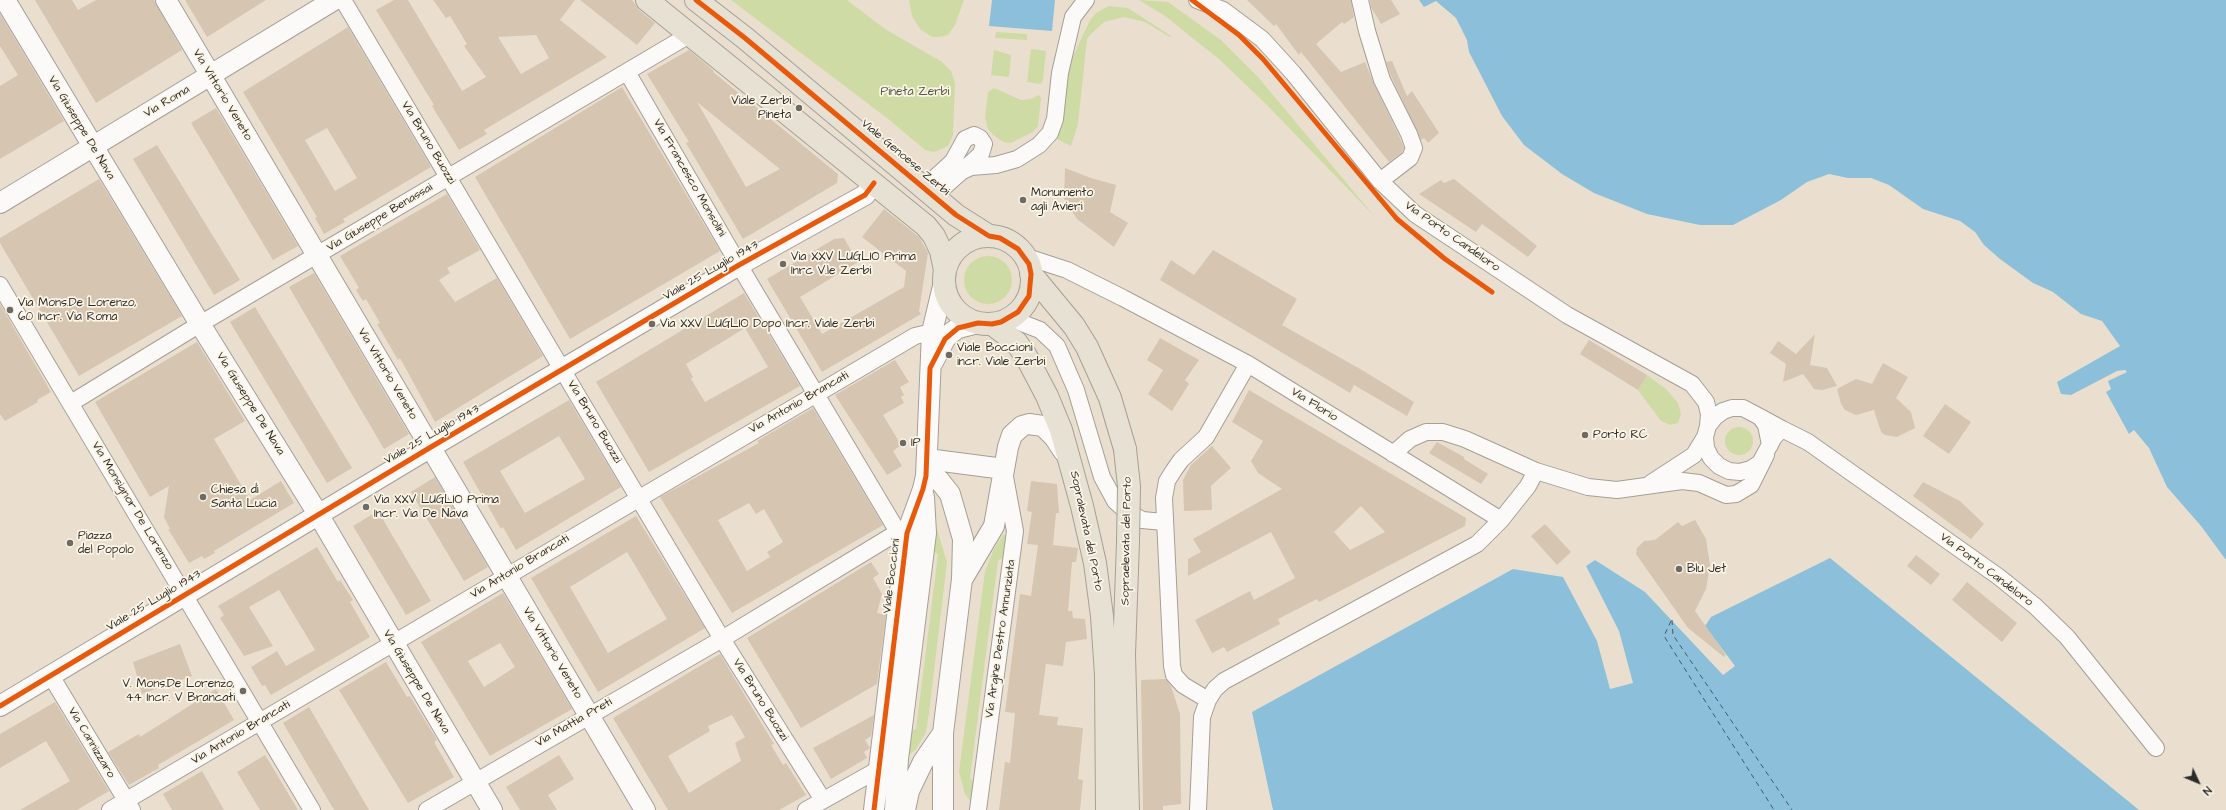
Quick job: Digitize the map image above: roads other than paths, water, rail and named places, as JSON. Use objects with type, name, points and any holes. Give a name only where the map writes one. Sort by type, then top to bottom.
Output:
[{"type":"main road","points":[[647,0],[926,226],[934,236],[941,251],[946,293],[956,311],[963,316],[993,322],[1021,308],[1029,296],[1028,265]]},
{"type":"main road","name":"Viale Genoese Zerbi","points":[[696,0],[745,38],[972,227],[989,236],[1000,238],[1011,243],[1028,265]]},
{"type":"main road","points":[[945,276],[949,260],[963,244],[980,237],[989,236]]},
{"type":"main road","name":"Sopraelevata del Porto","points":[[1028,265],[1074,326],[1087,348],[1110,398],[1125,449],[1129,486],[1124,654],[1128,810]]},
{"type":"main road","name":"Sopralevata del Porto","points":[[993,322],[1016,342],[1026,356],[1050,403],[1072,468],[1095,563],[1102,616],[1106,675],[1107,810]]},
{"type":"street","name":"Via Giuseppe De Nava","points":[[6,0],[200,324],[318,514],[492,810]]},
{"type":"street","name":"Via Vittorio Veneto","points":[[166,0],[645,810]]},
{"type":"street","name":"Via Roma","points":[[0,203],[334,0]]},
{"type":"street","name":"Via Bruno Buozzi","points":[[343,0],[722,639],[822,800]]},
{"type":"street","points":[[929,191],[956,174],[971,167],[996,165],[1017,159],[1035,148],[1050,134],[1056,119],[1062,61],[1073,16],[1086,0]]},
{"type":"street","name":"Via Porto Candeloro","points":[[1197,0],[1223,10],[1242,22],[1267,43],[1380,181],[1415,214],[1561,311],[1692,384],[1706,402],[1709,414],[1707,432]]},
{"type":"street","points":[[1360,0],[1367,31],[1382,80],[1409,134],[1414,148],[1410,158],[1380,181]]},
{"type":"street","name":"Via Giuseppe Benassai","points":[[71,403],[200,324],[689,34]]},
{"type":"street","name":"Via Francesco Monsolini","points":[[627,72],[815,394],[903,532]]},
{"type":"street","points":[[929,191],[953,161],[965,139],[971,136],[977,136],[984,144],[983,151],[956,174]]},
{"type":"street","name":"Viale 25 Luglio 1943","points":[[0,706],[431,447],[739,266],[865,195],[874,183]]},
{"type":"street","name":"Via Florio","points":[[1028,265],[1067,270],[1248,364],[1500,520]]},
{"type":"street","name":"Viale Boccioni","points":[[895,810],[898,759],[926,533],[925,475],[932,332],[945,276]]},
{"type":"street","name":"Via Monsignor De Lorenzo","points":[[0,284],[261,721],[312,810]]},
{"type":"street","points":[[993,322],[1040,330],[1057,346],[1076,390],[1102,477],[1115,501],[1125,510],[1142,520],[1164,522]]},
{"type":"street","name":"Viale Boccioni","points":[[930,368],[945,339],[951,333],[962,326],[993,322]]},
{"type":"street","name":"Via Antonio Brancati","points":[[110,810],[129,805],[261,721],[914,336],[932,332]]},
{"type":"street","points":[[1208,700],[1183,685],[1174,674],[1172,666],[1164,522],[1167,481],[1181,460],[1206,437],[1248,364]]},
{"type":"street","points":[[1648,485],[1694,455],[1714,417],[1723,411],[1732,408],[1742,408],[1760,417],[1766,425],[1768,450],[1760,463],[1751,469],[1740,472],[1729,471],[1719,466],[1711,458],[1706,448],[1707,432]]},
{"type":"street","name":"Via Porto Candeloro","points":[[1760,417],[1782,430],[1808,442],[1999,577],[2035,606],[2067,637],[2156,748]]},
{"type":"street","name":"Via Argine Destro Annunziata","points":[[962,579],[994,526],[1004,469],[1012,435],[1022,426],[1036,424],[1049,430],[1072,468]]},
{"type":"street","points":[[1394,454],[1410,439],[1426,432],[1443,432],[1465,439],[1536,471],[1602,490],[1628,489],[1648,485],[1691,482],[1699,483],[1718,492],[1736,494],[1751,485],[1774,438],[1782,430]]},
{"type":"street","points":[[925,475],[1004,469]]},
{"type":"street","name":"Via Argine Destro Annunziata","points":[[978,810],[1015,531],[1004,469]]},
{"type":"street","points":[[1198,810],[1202,716],[1208,700],[1215,689],[1224,681],[1477,544],[1500,520],[1528,486],[1536,471]]},
{"type":"street","name":"Viale Boccioni","points":[[874,810],[903,532],[925,475]]},
{"type":"street","name":"Via Argine Destro Annunziata","points":[[925,475],[939,480],[950,494],[963,538],[962,579],[943,733],[943,810]]},
{"type":"street","name":"Via Mattia Preti","points":[[427,810],[903,532]]},
{"type":"street","name":"Via Cannizzaro","points":[[51,676],[129,805]]},
{"type":"street","points":[[905,810],[909,791],[923,762],[943,733]]},
{"type":"street","points":[[806,810],[879,769]]},
{"type":"water","points":[[992,0],[1055,0],[1052,31],[989,26]]},
{"type":"water","points":[[1419,0],[2226,0],[2226,560],[2201,526],[2167,487],[2149,448],[2134,430],[2129,434],[2106,392],[2111,389],[2108,381],[2127,372],[2125,370],[2117,371],[2071,395],[2061,394],[2057,382],[2120,346],[2102,321],[2081,314],[2053,292],[2033,283],[2000,259],[1984,245],[1975,232],[1960,221],[1923,209],[1889,185],[1871,178],[1848,178],[1829,174],[1807,182],[1781,200],[1733,225],[1700,225],[1647,214],[1594,193],[1562,174],[1524,145],[1502,116],[1469,52],[1467,40],[1456,18],[1436,1],[1424,7]]},
{"type":"water","points":[[1830,558],[2139,810],[1273,810],[1252,712],[1513,569],[1563,577],[1597,641],[1610,689],[1633,683],[1619,631],[1586,566],[1595,560],[1645,592],[1723,675],[1735,666],[1705,626],[1711,617]]},
{"type":"place","name":"Viale Zerbi Pineta","points":[[799,108]]},
{"type":"place","name":"Monumento agli Avieri","points":[[1023,200]]},
{"type":"place","name":"Via XXV LUGLIO Prima Inrc V.le Zerbi","points":[[783,264]]},
{"type":"place","name":"Via Mons.De Lorenzo, 60 Incr. Via Roma","points":[[10,310]]},
{"type":"place","name":"Via XXV LUGLIO Dopo Incr. Viale Zerbi","points":[[652,324]]},
{"type":"place","name":"Viale Boccioni incr. Viale Zerbi","points":[[949,355]]},
{"type":"place","name":"Porto RC","points":[[1585,435]]},
{"type":"place","name":"IP","points":[[903,443]]},
{"type":"place","name":"Chiesa di Santa Lucia","points":[[203,497]]},
{"type":"place","name":"Via XXV LUGLIO Prima Incr. Via De Nava","points":[[366,507]]},
{"type":"place","name":"Piazza del Popolo","points":[[70,543]]},
{"type":"place","name":"Blu Jet","points":[[1679,569]]},
{"type":"place","name":"V. Mons.De Lorenzo, 44 Incr. V Brancati","points":[[243,691]]},
{"type":"park label","name":"Pineta Zerbi","points":[[915,92]]}]
